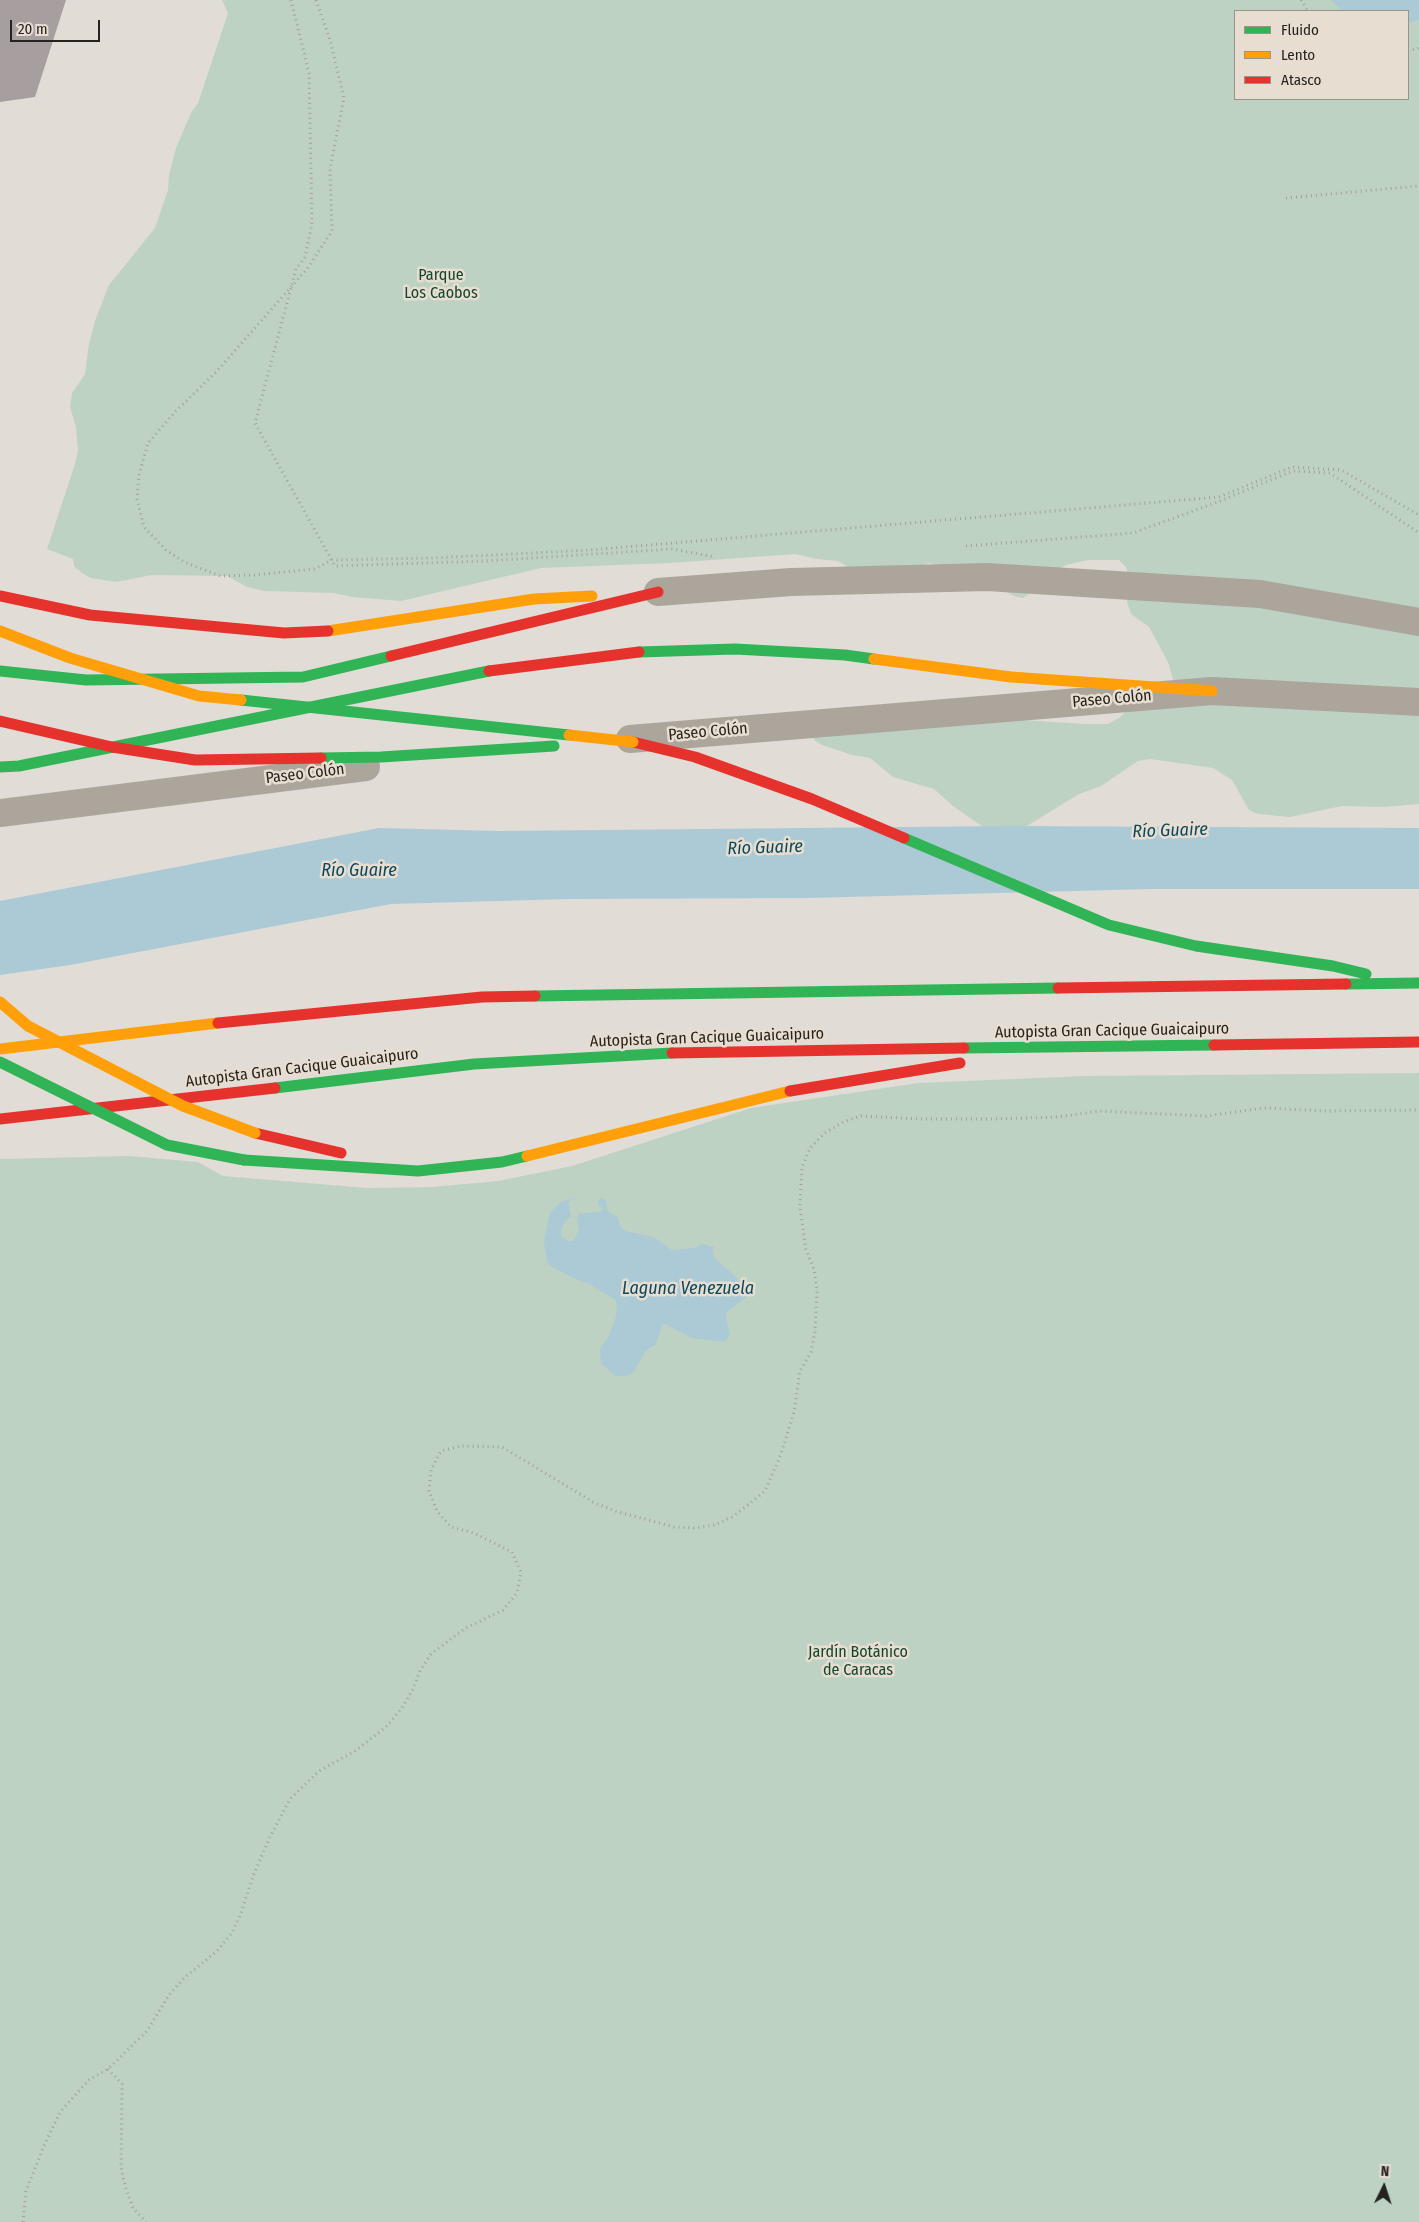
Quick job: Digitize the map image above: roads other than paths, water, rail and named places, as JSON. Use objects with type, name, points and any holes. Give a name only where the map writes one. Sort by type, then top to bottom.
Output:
[{"type":"main road","points":[[0,596],[90,615],[284,633],[318,633],[534,598],[658,592]]},
{"type":"main road","points":[[0,671],[86,680],[303,677],[658,592]]},
{"type":"main road","points":[[0,631],[70,658],[199,696],[633,742],[695,757],[812,799],[1109,925],[1196,946],[1333,966],[1407,984]]},
{"type":"main road","points":[[0,767],[19,766],[467,674],[629,652],[735,649],[845,655],[1012,677],[1212,691]]},
{"type":"main road","points":[[0,721],[112,747],[195,760],[382,757],[633,742]]},
{"type":"main road","points":[[0,1049],[482,996],[1419,983]]},
{"type":"main road","points":[[0,1002],[28,1026],[175,1102],[255,1133],[418,1171]]},
{"type":"main road","name":"Autopista Gran Cacique Guaicaipuro","points":[[0,1119],[474,1064],[686,1052],[1419,1042]]},
{"type":"main road","points":[[987,1059],[1061,1048]]},
{"type":"main road","points":[[0,1062],[167,1145],[244,1160],[418,1171],[502,1162],[805,1087],[968,1062]]},
{"type":"street","points":[[658,592],[791,582],[987,577],[1260,594],[1419,622]]},
{"type":"street","name":"Paseo Colón","points":[[0,813],[511,748],[1212,691],[1419,702]]},
{"type":"water","points":[[1331,0],[1419,0],[1419,20],[1409,23],[1409,10],[1341,10]]},
{"type":"water","name":"Río Guaire","points":[[1008,826],[1419,828],[1419,889],[1151,889],[809,898],[569,899],[391,904],[70,965],[0,975],[0,901],[379,828],[499,831]]},
{"type":"water","name":"Laguna Venezuela","points":[[577,1197],[568,1202],[571,1216],[561,1230],[562,1237],[568,1241],[573,1241],[579,1232],[577,1220],[579,1214],[602,1211],[603,1209],[598,1204],[598,1201],[602,1198],[606,1200],[607,1211],[618,1217],[621,1228],[625,1231],[654,1237],[672,1250],[694,1248],[701,1244],[715,1247],[712,1249],[714,1258],[735,1276],[748,1294],[727,1312],[726,1318],[730,1334],[728,1338],[723,1342],[692,1338],[665,1324],[662,1325],[656,1344],[646,1351],[633,1373],[616,1376],[601,1364],[600,1349],[609,1335],[615,1320],[616,1300],[588,1283],[573,1278],[552,1267],[547,1262],[544,1242],[550,1212],[561,1202]]},
{"type":"park label","name":"Parque Los Caobos","points":[[441,285]]},
{"type":"park label","name":"Jardín Botánico de Caracas","points":[[858,1662]]}]
